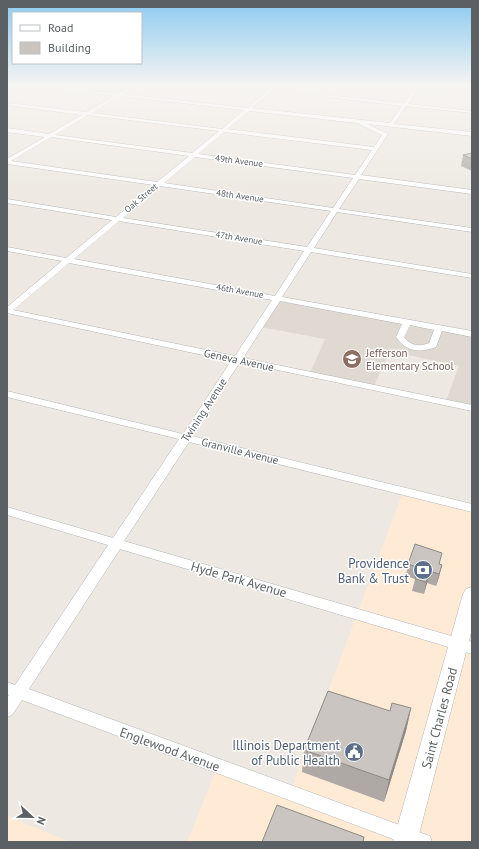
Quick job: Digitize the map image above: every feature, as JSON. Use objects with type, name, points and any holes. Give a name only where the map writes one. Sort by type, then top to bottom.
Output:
[{"type":"main road","name":"Saint Charles Road","points":[[412,840],[465,646],[472,594]]},
{"type":"street","points":[[7,161],[66,126]]},
{"type":"street","points":[[185,126],[376,149]]},
{"type":"street","name":"Oak Street","points":[[7,311],[227,126]]},
{"type":"street","name":"Twining Avenue","points":[[7,710],[13,690],[116,543],[376,149],[385,134],[367,126]]},
{"type":"street","points":[[397,126],[472,134]]},
{"type":"street","name":"49th Avenue","points":[[7,130],[472,192]]},
{"type":"street","name":"48th Avenue","points":[[7,161],[472,230]]},
{"type":"street","name":"47th Avenue","points":[[7,200],[472,276]]},
{"type":"street","name":"46th Avenue","points":[[7,249],[472,334]]},
{"type":"street","name":"Geneva Avenue","points":[[7,311],[472,408]]},
{"type":"street","points":[[407,322],[400,337],[407,346],[413,348],[427,348],[433,345],[439,328]]},
{"type":"street","name":"Granville Avenue","points":[[7,394],[472,508]]},
{"type":"street","name":"Hyde Park Avenue","points":[[7,511],[465,646]]},
{"type":"street","name":"Englewood Avenue","points":[[13,690],[412,840]]},
{"type":"shaded area","name":"Jefferson Elementary School","points":[[278,300],[472,335],[472,406],[446,401],[459,366],[390,351],[374,386],[310,373],[325,339],[261,327]]},
{"type":"shaded area","points":[[403,492],[472,509],[472,584],[402,842],[187,842],[219,764],[291,790]]},
{"type":"shaded area","points":[[460,649],[472,653],[472,842],[410,842]]},
{"type":"shaded area","points":[[7,816],[70,842],[7,842]]},
{"type":"building","points":[[472,153],[472,159],[463,155]]},
{"type":"building","points":[[415,544],[442,553],[439,564],[442,565],[439,574],[430,571],[426,582],[415,579],[419,568],[408,564]]},
{"type":"building","name":"Illinois Department of Public Health","points":[[328,691],[390,711],[392,703],[411,708],[389,780],[304,750]]},
{"type":"building","points":[[277,805],[364,837],[363,842],[262,842]]},
{"type":"place","name":"Jefferson Elementary School","points":[[352,359]]},
{"type":"place","name":"Providence Bank & Trust","points":[[423,570]]},
{"type":"place","name":"Illinois Department of Public Health","points":[[354,752]]}]
